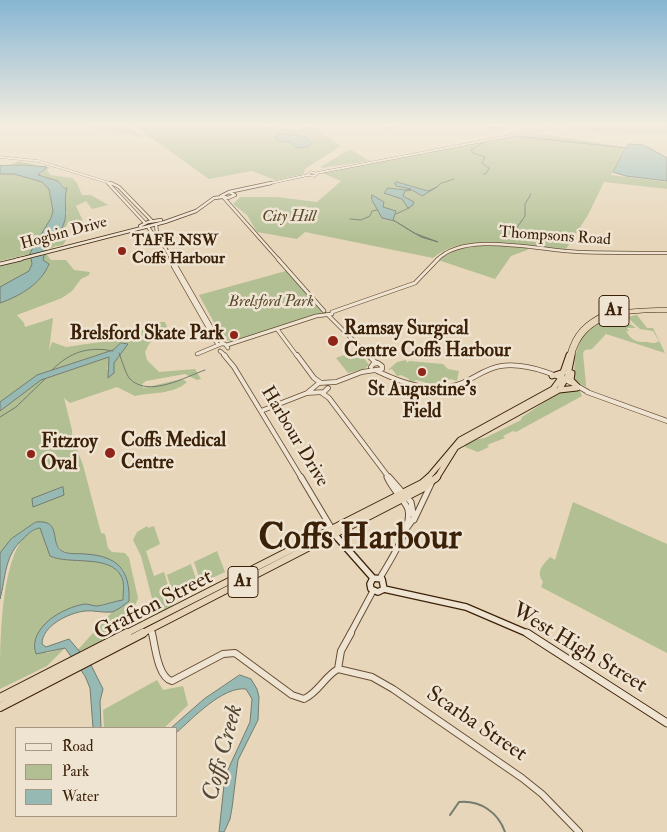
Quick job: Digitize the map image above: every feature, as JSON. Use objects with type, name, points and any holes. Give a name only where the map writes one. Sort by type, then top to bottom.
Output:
[{"type":"highway","name":"A1","points":[[574,343],[588,327],[609,316],[630,311],[667,309]]},
{"type":"highway","name":"Grafton Street","points":[[0,707],[85,659],[431,484],[456,447],[559,390],[572,364],[574,343]]},
{"type":"highway","name":"Grafton Street","points":[[403,497],[427,480],[446,453],[460,440],[549,392],[563,382],[564,372],[574,343]]},
{"type":"highway","points":[[572,364],[571,379],[577,387]]},
{"type":"highway","points":[[552,376],[564,372]]},
{"type":"highway","points":[[559,390],[577,387]]},
{"type":"highway","name":"Grafton Street","points":[[85,659],[151,630],[334,532]]},
{"type":"highway","name":"Grafton Street","points":[[0,698],[71,667]]},
{"type":"main road","points":[[223,197],[229,192],[308,175],[315,176],[317,173],[368,163]]},
{"type":"main road","points":[[155,223],[193,211],[200,207],[207,199],[232,197],[244,189]]},
{"type":"main road","points":[[229,192],[235,194]]},
{"type":"main road","name":"Hogbin Drive","points":[[2,263],[155,223]]},
{"type":"main road","points":[[334,532],[372,578]]},
{"type":"main road","points":[[372,578],[380,578],[384,583],[384,589],[378,592],[373,591],[370,584],[372,578]]},
{"type":"main road","name":"West High Street","points":[[384,589],[466,607],[524,631],[667,723]]},
{"type":"street","name":"Harbour Drive","points":[[42,163],[111,183],[119,188],[155,223],[157,233],[218,339],[226,346],[229,359]]},
{"type":"street","name":"Harbour Drive","points":[[104,181],[110,185],[156,237],[193,299],[218,348],[229,359],[334,532]]},
{"type":"street","points":[[223,197],[328,312],[375,367],[389,376],[410,385],[435,388],[457,385],[498,366],[506,365],[524,367],[552,376],[563,382]]},
{"type":"street","points":[[232,197],[230,201],[234,209]]},
{"type":"street","name":"Thompsons Road","points":[[328,312],[415,283],[443,253],[462,246],[520,244],[576,252],[667,253]]},
{"type":"street","points":[[197,354],[328,312]]},
{"type":"street","points":[[277,329],[387,475],[388,480],[414,511],[413,521]]},
{"type":"street","points":[[218,348],[226,346]]},
{"type":"street","points":[[261,411],[375,367]]},
{"type":"street","points":[[546,374],[588,392],[667,421]]},
{"type":"street","points":[[380,578],[404,532],[424,503],[431,484]]},
{"type":"street","points":[[403,497],[409,513],[404,532]]},
{"type":"street","points":[[151,630],[162,674],[167,680],[172,681],[223,654],[234,653],[292,694],[304,698],[314,695],[330,672],[338,669],[341,651],[373,591]]},
{"type":"street","name":"Scarba Street","points":[[338,669],[372,677],[381,682],[499,761],[542,794],[579,832]]},
{"type":"green space","points":[[14,163],[27,163],[49,167],[47,171],[51,175],[72,178],[77,183],[82,195],[91,195],[108,205],[92,209],[86,201],[76,206],[83,221],[67,225],[64,229],[69,229],[68,235],[62,237],[66,240],[63,245],[46,251],[58,234],[67,213],[64,206],[66,188],[58,181],[38,175],[46,168],[38,165],[10,165]]},
{"type":"green space","points":[[186,163],[315,163],[305,169],[304,174],[275,180],[252,171],[209,179]]},
{"type":"green space","points":[[327,163],[357,163],[321,168]]},
{"type":"green space","name":"City Hill","points":[[373,163],[617,163],[611,175],[667,182],[667,189],[604,182],[588,215],[566,249],[515,243],[478,242],[446,250],[433,258],[305,232],[297,239],[257,232],[247,215],[233,204],[240,197],[277,197],[317,202],[341,181],[322,173]]},
{"type":"green space","points":[[0,174],[13,174],[42,182],[49,189],[53,211],[51,218],[30,253],[32,264],[29,272],[0,287],[0,265],[28,258],[25,255],[0,261]]},
{"type":"green space","points":[[483,244],[529,247],[527,250],[511,256],[495,279],[438,260],[454,249],[463,246]]},
{"type":"green space","points":[[49,252],[47,255],[51,260],[66,260],[74,270],[90,272],[89,275],[81,279],[72,291],[62,298],[17,315],[25,327],[53,318],[49,351],[52,342],[66,347],[115,340],[133,336],[154,322],[165,322],[167,327],[149,344],[145,352],[147,360],[159,372],[195,369],[201,379],[197,380],[185,374],[146,381],[142,384],[143,388],[182,379],[187,382],[175,389],[135,396],[117,387],[70,403],[64,398],[72,436],[83,465],[101,533],[105,534],[108,548],[112,552],[125,553],[129,558],[138,598],[131,616],[119,632],[74,654],[112,612],[129,601],[124,571],[105,558],[61,550],[55,539],[36,522],[11,539],[0,553],[0,411],[41,380],[110,357],[107,369],[114,373],[114,363],[128,344],[122,342],[113,350],[37,375],[0,402],[0,303],[22,293],[41,278],[49,264],[42,260],[44,253]]},
{"type":"green space","name":"Brelsford Park","points":[[286,271],[323,311],[317,318],[230,341],[223,339],[199,295]]},
{"type":"green space","points":[[637,315],[647,328],[653,328],[665,353],[606,334],[592,349],[585,350],[583,353],[586,387],[574,380],[576,356],[582,338],[596,325],[606,320],[619,316],[636,328],[627,328],[629,331],[626,331],[630,337],[640,342],[656,343],[659,341],[653,331],[640,329],[627,317]]},
{"type":"green space","points":[[358,350],[369,365],[364,369],[348,373],[336,358]]},
{"type":"green space","name":"St Augustine's Field","points":[[406,360],[407,363],[409,361],[443,364],[448,369],[459,371],[457,381],[450,379],[437,384],[416,380],[413,382],[401,375],[397,376],[392,369],[388,370],[397,362]]},
{"type":"green space","points":[[573,389],[580,391],[582,396],[516,432],[513,431],[503,436],[505,438],[487,445],[489,447],[478,452],[465,447],[466,444],[474,440],[485,438],[521,420],[522,417],[558,393]]},
{"type":"green space","points":[[573,502],[667,544],[667,653],[541,587],[543,582],[540,575],[541,569],[550,557],[555,560]]},
{"type":"green space","points":[[147,526],[148,528],[154,526],[160,544],[146,551],[154,576],[164,572],[174,605],[158,613],[155,610],[141,556],[133,540],[137,532]]},
{"type":"green space","points":[[41,528],[50,556],[98,562],[116,569],[123,582],[123,600],[96,606],[86,604],[62,612],[36,637],[47,653],[65,648],[47,666],[0,689],[1,631],[10,567],[16,550],[24,537],[34,530]]},
{"type":"green space","points":[[217,551],[225,572],[201,583],[194,562]]},
{"type":"green space","points":[[191,564],[198,585],[174,597],[167,575]]},
{"type":"green space","points":[[157,680],[163,690],[183,686],[188,705],[165,727],[104,727],[103,710]]},
{"type":"water","points":[[618,163],[667,163],[667,181],[626,176],[613,172]]},
{"type":"water","points":[[24,165],[47,167],[38,175],[58,181],[64,188],[67,188],[65,219],[62,228],[44,255],[43,260],[49,264],[41,278],[22,293],[0,303],[0,287],[29,271],[32,264],[30,253],[51,218],[53,211],[49,189],[42,182],[14,174],[0,174],[0,166]]},
{"type":"water","points":[[395,183],[428,191],[437,187],[422,196],[412,190],[405,191],[403,196],[414,202],[408,208],[402,199],[384,193],[388,188],[411,189],[396,186]]},
{"type":"water","points":[[372,195],[384,202],[383,207],[396,211],[394,221],[382,218],[372,200]]},
{"type":"water","points":[[415,233],[438,242],[421,237]]},
{"type":"water","points":[[121,343],[128,344],[114,363],[114,373],[108,378],[109,357],[41,380],[0,411],[0,402],[37,375],[113,350]]},
{"type":"water","points":[[63,487],[64,495],[33,507],[32,499]]},
{"type":"water","points":[[36,522],[44,522],[50,524],[53,528],[56,543],[62,551],[106,558],[120,567],[124,573],[129,590],[129,601],[112,612],[88,611],[71,614],[57,621],[43,637],[42,644],[46,647],[69,639],[91,665],[103,689],[100,701],[101,727],[93,727],[90,688],[85,676],[65,648],[36,654],[35,645],[37,636],[42,628],[57,614],[85,604],[97,606],[123,600],[122,578],[116,569],[108,565],[98,562],[58,559],[50,556],[40,528],[29,533],[17,545],[9,559],[0,599],[0,553],[11,539]]},
{"type":"water","points":[[240,675],[251,679],[259,697],[258,720],[238,760],[230,819],[224,832],[219,832],[225,776],[250,722],[252,699],[246,689],[228,692],[209,704],[178,731],[178,727],[172,727],[204,699]]},
{"type":"waterway","points":[[482,163],[489,168],[486,174],[483,174]]},
{"type":"waterway","points":[[442,183],[454,179]]},
{"type":"waterway","points":[[437,187],[441,183]]},
{"type":"waterway","points":[[516,229],[525,216],[525,204],[531,194]]},
{"type":"waterway","points":[[396,214],[409,208]]},
{"type":"waterway","points":[[350,219],[361,220],[370,216],[372,211],[377,210]]},
{"type":"waterway","points":[[52,370],[66,359],[80,352],[95,349],[113,351]]},
{"type":"waterway","points":[[119,353],[130,379],[147,387],[167,384],[205,370]]},
{"type":"waterway","points":[[0,417],[16,407],[45,379]]},
{"type":"waterway","name":"Coffs Creek","points":[[450,815],[459,802],[481,805],[493,813],[505,832]]},
{"type":"place","name":"TAFE NSW Coffs Harbour","points":[[122,251]]},
{"type":"place","name":"Brelsford Skate Park","points":[[234,335]]},
{"type":"place","name":"Ramsay Surgical Centre Coffs Harbour","points":[[333,341]]},
{"type":"place","name":"St Augustine's Field","points":[[422,372]]},
{"type":"place","name":"Coffs Medical Centre","points":[[110,453]]},
{"type":"place","name":"Fitzroy Oval","points":[[31,454]]},
{"type":"district","name":"Coffs Harbour","points":[[360,540]]}]
